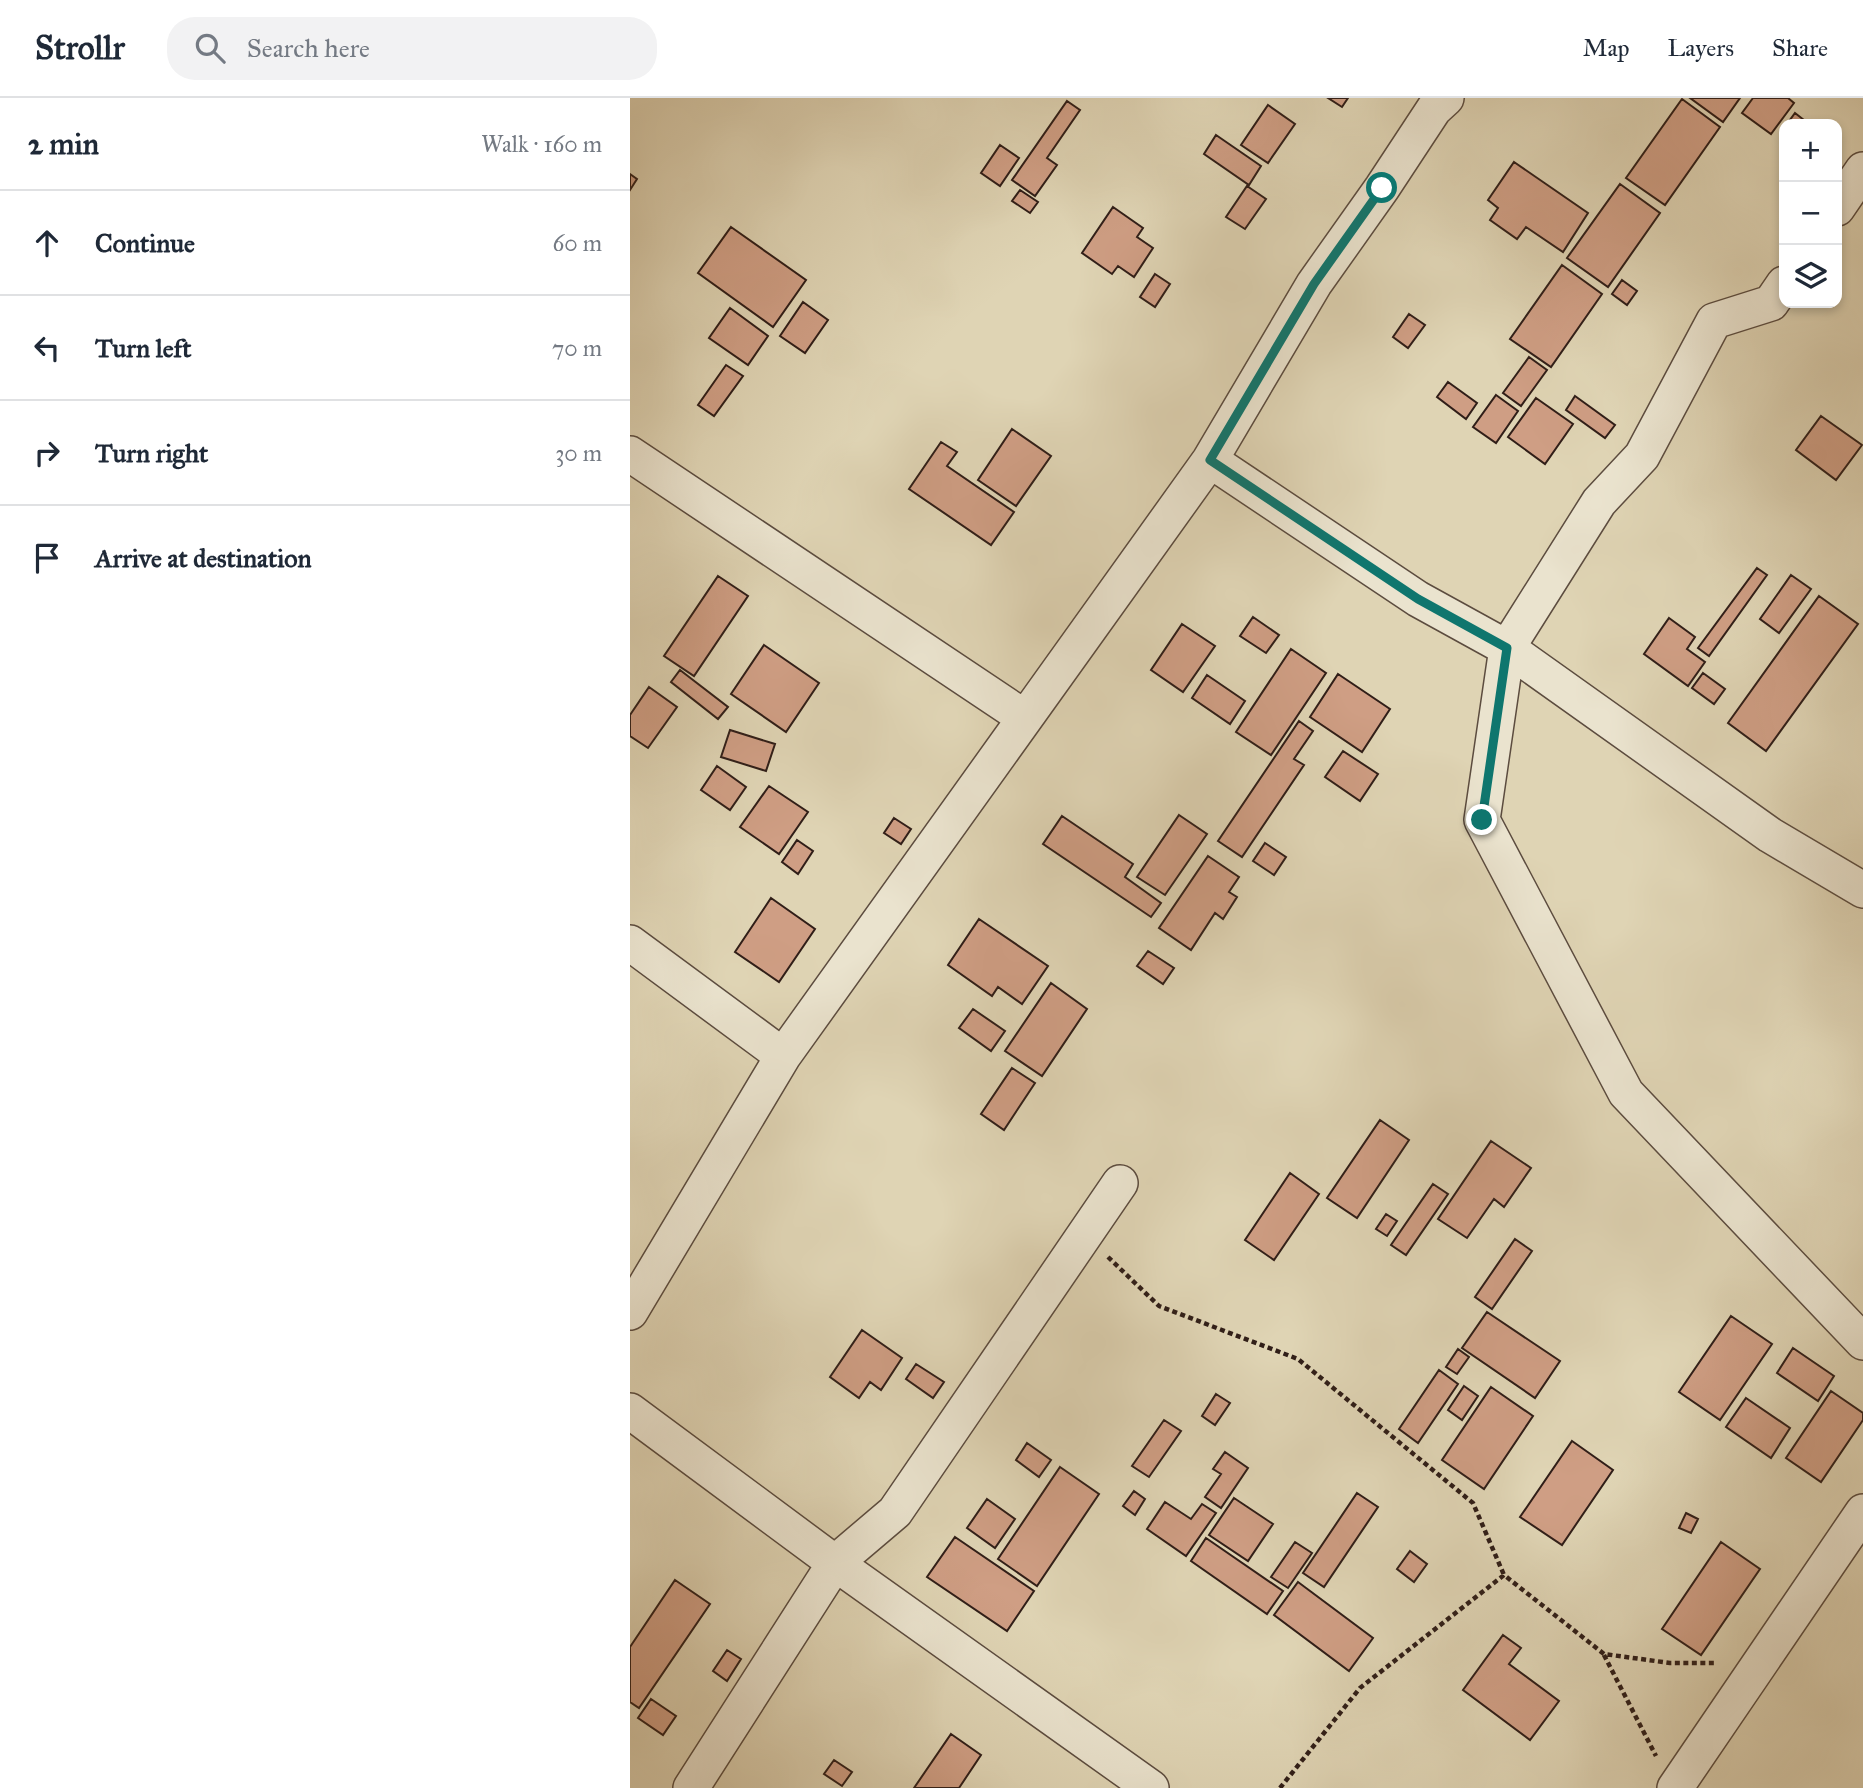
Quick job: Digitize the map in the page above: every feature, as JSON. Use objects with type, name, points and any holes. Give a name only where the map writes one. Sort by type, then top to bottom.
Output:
[{"type":"street","points":[[630,1312],[783,1056],[1210,460],[1314,284],[1382,188],[1433,102]]},
{"type":"street","points":[[1842,201],[1863,170]]},
{"type":"street","points":[[1779,291],[1771,303],[1714,321],[1642,456],[1599,502],[1507,648],[1482,820],[1626,1093],[1863,1342]]},
{"type":"street","points":[[630,454],[1025,718]]},
{"type":"street","points":[[1210,460],[1418,599],[1507,648],[1770,835],[1863,890]]},
{"type":"street","points":[[630,943],[783,1056]]},
{"type":"street","points":[[691,1788],[835,1563],[895,1512],[1120,1183]]},
{"type":"street","points":[[630,1411],[835,1563],[1152,1788]]},
{"type":"street","points":[[1668,1776],[1760,1663],[1863,1513]]},
{"type":"path","points":[[1085,1234],[1159,1306],[1298,1359],[1473,1503],[1504,1575],[1604,1654],[1668,1776]]},
{"type":"path","points":[[1280,1788],[1360,1688],[1504,1575]]},
{"type":"path","points":[[1604,1654],[1670,1663],[1760,1663]]},
{"type":"building","points":[[1328,98],[1348,98],[1342,107]]},
{"type":"building","points":[[1690,98],[1740,98],[1723,122]]},
{"type":"building","points":[[1753,98],[1788,98],[1794,103],[1782,119],[1779,119],[1771,134],[1742,113]]},
{"type":"building","points":[[1682,99],[1720,127],[1665,205],[1626,178]]},
{"type":"building","points":[[1067,101],[1080,110],[1047,158],[1057,165],[1035,196],[1012,180]]},
{"type":"building","points":[[1268,105],[1295,124],[1268,163],[1241,145]]},
{"type":"building","points":[[1795,113],[1803,119],[1791,119]]},
{"type":"building","points":[[1216,135],[1261,166],[1249,185],[1204,154]]},
{"type":"building","points":[[1000,145],[1019,158],[1000,186],[981,173]]},
{"type":"building","points":[[1514,162],[1588,213],[1563,252],[1526,227],[1517,239],[1490,220],[1498,208],[1488,200]]},
{"type":"building","points":[[630,174],[637,179],[630,190]]},
{"type":"building","points":[[1620,184],[1660,213],[1608,287],[1567,258]]},
{"type":"building","points":[[1247,186],[1266,199],[1245,229],[1226,217]]},
{"type":"building","points":[[1020,190],[1038,202],[1030,213],[1012,201]]},
{"type":"building","points":[[1113,207],[1143,228],[1137,237],[1153,248],[1134,277],[1118,266],[1112,274],[1082,253]]},
{"type":"building","points":[[731,227],[806,280],[773,327],[698,273]]},
{"type":"building","points":[[1562,265],[1602,294],[1551,367],[1510,339]]},
{"type":"building","points":[[1155,274],[1170,284],[1155,307],[1140,297]]},
{"type":"building","points":[[1622,280],[1637,291],[1627,305],[1612,294]]},
{"type":"building","points":[[803,302],[828,320],[805,353],[780,336]]},
{"type":"building","points":[[730,308],[768,336],[748,365],[709,338]]},
{"type":"building","points":[[1409,314],[1425,325],[1408,348],[1393,337]]},
{"type":"building","points":[[1529,357],[1547,370],[1521,406],[1503,393]]},
{"type":"building","points":[[726,365],[743,376],[714,416],[698,405]]},
{"type":"building","points":[[1448,382],[1477,403],[1466,419],[1437,397]]},
{"type":"building","points":[[1496,395],[1518,411],[1496,443],[1473,427]]},
{"type":"building","points":[[1575,396],[1615,425],[1605,438],[1566,410]]},
{"type":"building","points":[[1536,398],[1573,424],[1545,464],[1508,437]]},
{"type":"building","points":[[1821,416],[1862,445],[1836,480],[1796,450]]},
{"type":"building","points":[[1012,429],[1051,456],[1016,506],[978,480]]},
{"type":"building","points":[[941,442],[957,452],[947,466],[1014,512],[991,545],[909,489]]},
{"type":"building","points":[[1757,568],[1767,575],[1709,656],[1698,648]]},
{"type":"building","points":[[1791,575],[1811,589],[1779,633],[1760,619]]},
{"type":"building","points":[[718,576],[748,596],[694,676],[664,656]]},
{"type":"building","points":[[1819,596],[1858,624],[1766,751],[1728,723]]},
{"type":"building","points":[[1253,617],[1279,635],[1266,653],[1240,636]]},
{"type":"building","points":[[1669,618],[1695,637],[1687,649],[1705,662],[1688,686],[1644,654]]},
{"type":"building","points":[[1182,624],[1215,646],[1183,692],[1151,670]]},
{"type":"building","points":[[764,645],[819,683],[786,732],[731,694]]},
{"type":"building","points":[[1291,649],[1326,673],[1271,755],[1236,732]]},
{"type":"building","points":[[680,670],[728,707],[718,719],[671,682]]},
{"type":"building","points":[[1703,673],[1725,689],[1714,704],[1692,688]]},
{"type":"building","points":[[1338,674],[1390,709],[1362,752],[1310,717]]},
{"type":"building","points":[[1207,675],[1245,701],[1230,724],[1192,698]]},
{"type":"building","points":[[649,687],[677,707],[648,748],[630,736],[630,715]]},
{"type":"building","points":[[1299,721],[1313,731],[1294,759],[1304,765],[1242,857],[1218,841]]},
{"type":"building","points":[[730,730],[775,744],[766,771],[721,757]]},
{"type":"building","points":[[1343,751],[1378,774],[1360,801],[1325,777]]},
{"type":"building","points":[[717,766],[746,787],[730,810],[701,790]]},
{"type":"building","points":[[769,786],[808,812],[779,854],[740,827]]},
{"type":"building","points":[[1179,815],[1207,834],[1165,895],[1137,877]]},
{"type":"building","points":[[1062,816],[1133,864],[1125,877],[1161,903],[1151,917],[1043,844]]},
{"type":"building","points":[[894,818],[911,829],[901,844],[884,833]]},
{"type":"building","points":[[797,840],[813,851],[798,874],[782,862]]},
{"type":"building","points":[[1265,843],[1286,857],[1274,875],[1253,861]]},
{"type":"building","points":[[1208,856],[1239,877],[1229,892],[1237,897],[1223,919],[1215,913],[1191,950],[1159,928]]},
{"type":"building","points":[[771,898],[815,929],[779,982],[735,952]]},
{"type":"building","points":[[979,919],[1048,966],[1022,1004],[998,987],[992,996],[948,965]]},
{"type":"building","points":[[1148,951],[1174,968],[1163,984],[1137,966]]},
{"type":"building","points":[[1051,983],[1087,1009],[1042,1076],[1005,1051]]},
{"type":"building","points":[[973,1009],[1005,1031],[991,1051],[959,1028]]},
{"type":"building","points":[[1012,1068],[1035,1083],[1004,1130],[981,1114]]},
{"type":"building","points":[[1380,1120],[1409,1140],[1357,1218],[1327,1198]]},
{"type":"building","points":[[1491,1141],[1531,1168],[1504,1207],[1494,1199],[1467,1238],[1438,1219]]},
{"type":"building","points":[[1290,1173],[1319,1194],[1274,1260],[1245,1240]]},
{"type":"building","points":[[1433,1184],[1448,1194],[1406,1255],[1391,1245]]},
{"type":"building","points":[[1386,1214],[1397,1221],[1387,1236],[1376,1229]]},
{"type":"building","points":[[1515,1239],[1532,1251],[1492,1309],[1475,1297]]},
{"type":"building","points":[[1487,1312],[1560,1361],[1535,1398],[1462,1348]]},
{"type":"building","points":[[1731,1316],[1772,1344],[1720,1420],[1679,1392]]},
{"type":"building","points":[[862,1330],[902,1358],[881,1390],[870,1382],[859,1398],[830,1377]]},
{"type":"building","points":[[1793,1348],[1834,1376],[1818,1401],[1777,1373]]},
{"type":"building","points":[[1458,1349],[1469,1357],[1457,1374],[1446,1367]]},
{"type":"building","points":[[916,1364],[944,1382],[933,1398],[906,1379]]},
{"type":"building","points":[[1439,1370],[1458,1384],[1418,1443],[1399,1429]]},
{"type":"building","points":[[1464,1386],[1478,1396],[1462,1420],[1448,1410]]},
{"type":"building","points":[[1491,1387],[1533,1416],[1484,1489],[1442,1460]]},
{"type":"building","points":[[1831,1391],[1863,1413],[1863,1420],[1821,1482],[1786,1458]]},
{"type":"building","points":[[1216,1394],[1230,1403],[1215,1425],[1202,1416]]},
{"type":"building","points":[[1746,1398],[1790,1428],[1771,1458],[1726,1427]]},
{"type":"building","points":[[1164,1420],[1181,1431],[1149,1477],[1132,1466]]},
{"type":"building","points":[[1572,1441],[1613,1470],[1562,1545],[1520,1517]]},
{"type":"building","points":[[1027,1443],[1051,1460],[1039,1477],[1016,1460]]},
{"type":"building","points":[[1225,1452],[1248,1468],[1221,1508],[1205,1497],[1221,1474],[1213,1469]]},
{"type":"building","points":[[1060,1467],[1099,1494],[1037,1586],[998,1559]]},
{"type":"building","points":[[1134,1491],[1145,1499],[1135,1515],[1123,1506]]},
{"type":"building","points":[[1357,1493],[1378,1507],[1324,1587],[1303,1573]]},
{"type":"building","points":[[1234,1498],[1273,1524],[1248,1561],[1209,1535]]},
{"type":"building","points":[[987,1499],[1015,1519],[995,1548],[967,1528]]},
{"type":"building","points":[[1165,1502],[1191,1519],[1202,1504],[1216,1513],[1186,1556],[1147,1529]]},
{"type":"building","points":[[1686,1513],[1698,1519],[1691,1533],[1679,1528]]},
{"type":"building","points":[[955,1537],[1034,1591],[1007,1631],[927,1577]]},
{"type":"building","points":[[1206,1538],[1283,1591],[1267,1614],[1191,1561]]},
{"type":"building","points":[[1295,1542],[1312,1553],[1288,1588],[1271,1577]]},
{"type":"building","points":[[1721,1542],[1760,1569],[1701,1655],[1662,1629]]},
{"type":"building","points":[[1410,1551],[1427,1564],[1414,1582],[1397,1569]]},
{"type":"building","points":[[675,1580],[710,1604],[639,1708],[630,1702],[630,1647]]},
{"type":"building","points":[[1298,1582],[1373,1638],[1349,1671],[1274,1615]]},
{"type":"building","points":[[1503,1635],[1521,1648],[1509,1664],[1559,1701],[1530,1740],[1463,1690]]},
{"type":"building","points":[[727,1650],[741,1659],[727,1681],[713,1671]]},
{"type":"building","points":[[651,1699],[676,1716],[663,1735],[638,1718]]},
{"type":"building","points":[[951,1734],[981,1755],[959,1788],[914,1788]]},
{"type":"building","points":[[834,1760],[852,1772],[842,1786],[824,1774]]},
{"type":"route","points":[[1382,188],[1314,284],[1210,460],[1418,599],[1507,648],[1482,820]]}]
